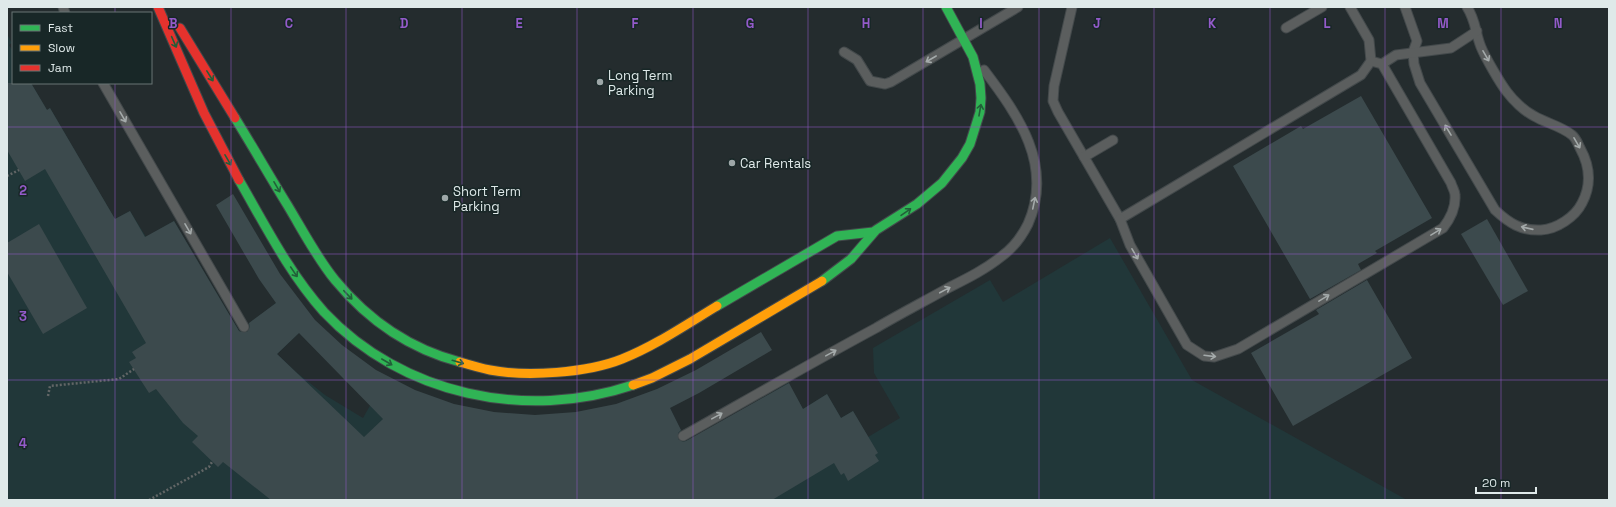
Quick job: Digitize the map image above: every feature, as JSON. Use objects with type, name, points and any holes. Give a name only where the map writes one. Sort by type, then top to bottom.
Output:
[{"type":"street","points":[[158,7],[216,139],[281,252],[308,293],[335,322],[367,349],[398,368],[446,389],[497,400],[555,402],[598,396],[632,385],[689,360],[808,289],[849,262],[873,232],[903,214],[951,175],[969,146],[976,129],[982,100],[981,87],[973,57],[965,39],[946,7]]},
{"type":"street","points":[[171,14],[311,245],[335,280],[362,309],[392,333],[426,351],[445,358],[490,370],[515,373],[549,373],[598,366],[622,359],[650,345],[837,236],[873,232]]},
{"type":"lane","points":[[844,52],[857,60],[870,81],[885,84],[965,39],[1017,7]]},
{"type":"lane","points":[[1072,7],[1054,86],[1053,101],[1120,219],[1130,245],[1187,345],[1204,356],[1214,357],[1245,345],[1443,228],[1450,219],[1456,194],[1451,183],[1382,64],[1371,61]]},
{"type":"lane","points":[[1286,28],[1322,7]]},
{"type":"lane","points":[[1120,219],[1361,76],[1371,61],[1369,40],[1350,7]]},
{"type":"lane","points":[[1405,7],[1417,41],[1413,52],[1414,64],[1420,83],[1495,210],[1509,222],[1528,230],[1543,230],[1555,226],[1566,221],[1575,213],[1582,203],[1589,180],[1588,163],[1573,136],[1557,126],[1533,116],[1507,92],[1481,48],[1474,18],[1467,7]]},
{"type":"lane","points":[[1382,64],[1396,55],[1451,48],[1477,31]]},
{"type":"lane","points":[[684,436],[875,328],[975,274],[1003,256],[1014,245],[1028,224],[1033,208],[1037,175],[1035,161],[1031,147],[1020,123],[999,91],[973,57]]},
{"type":"lane","points":[[104,84],[244,327]]},
{"type":"lane","points":[[1084,157],[1113,140]]},
{"type":"path","points":[[7,176],[19,170]]},
{"type":"path","points":[[48,396],[50,386],[119,379],[134,369]]},
{"type":"path","points":[[149,500],[209,467],[212,462]]},
{"type":"shaded area","points":[[7,34],[12,43],[9,45],[12,50],[12,84],[32,84],[47,110],[50,108],[115,219],[130,211],[146,237],[174,221],[239,331],[276,303],[299,333],[277,354],[296,372],[325,395],[363,418],[376,395],[402,426],[670,408],[686,441],[717,425],[788,383],[803,409],[827,394],[841,418],[853,411],[868,437],[900,418],[874,373],[873,348],[990,280],[1003,302],[1110,238],[1192,380],[1407,500],[7,500]]},
{"type":"building","points":[[7,83],[32,84],[47,110],[50,108],[115,219],[130,211],[145,237],[174,221],[241,332],[247,332],[250,327],[249,323],[276,303],[259,279],[216,205],[233,194],[280,274],[315,320],[342,345],[376,370],[415,390],[454,404],[494,412],[535,415],[576,412],[616,404],[657,389],[696,370],[761,332],[772,350],[699,393],[670,408],[681,430],[678,433],[678,439],[683,442],[686,441],[789,383],[803,409],[827,394],[841,418],[853,411],[878,453],[875,455],[879,461],[848,481],[844,473],[841,475],[834,463],[772,500],[271,500],[223,462],[218,467],[192,442],[198,436],[183,423],[156,389],[149,393],[129,362],[136,358],[132,352],[146,343],[45,169],[25,181],[7,150]],"holes":[[[299,333],[383,419],[364,437],[277,354]]]},
{"type":"building","points":[[1361,96],[1432,218],[1375,251],[1377,253],[1358,264],[1361,270],[1310,299],[1233,166],[1301,126],[1303,129]]},
{"type":"building","points":[[1487,219],[1528,291],[1503,305],[1461,234]]},
{"type":"building","points":[[39,224],[87,308],[43,334],[7,272],[7,243]]},
{"type":"building","points":[[1367,280],[1412,358],[1293,426],[1251,353],[1319,314],[1316,310]]},
{"type":"traffic: fast","points":[[822,281],[851,259],[876,230],[917,204],[942,183],[962,158],[970,144],[980,112],[980,84],[973,57],[946,7]]},
{"type":"traffic: fast","points":[[235,118],[316,254],[335,280],[361,308],[391,331],[424,349],[460,362]]},
{"type":"traffic: fast","points":[[239,180],[278,248],[311,297],[324,312],[355,340],[390,363],[428,381],[468,393],[509,400],[551,400],[592,396],[633,385]]},
{"type":"traffic: fast","points":[[717,306],[837,236],[873,232]]},
{"type":"traffic: slow","points":[[633,385],[652,378],[690,359],[822,281]]},
{"type":"traffic: slow","points":[[460,362],[490,370],[521,373],[557,372],[592,368],[622,359],[647,348],[717,306]]},
{"type":"traffic: jam","points":[[158,7],[204,113],[239,180]]},
{"type":"traffic: jam","points":[[180,28],[235,118]]},
{"type":"place","name":"Long Term Parking","points":[[600,82]]},
{"type":"place","name":"Car Rentals","points":[[732,163]]},
{"type":"place","name":"Short Term Parking","points":[[445,198]]}]
